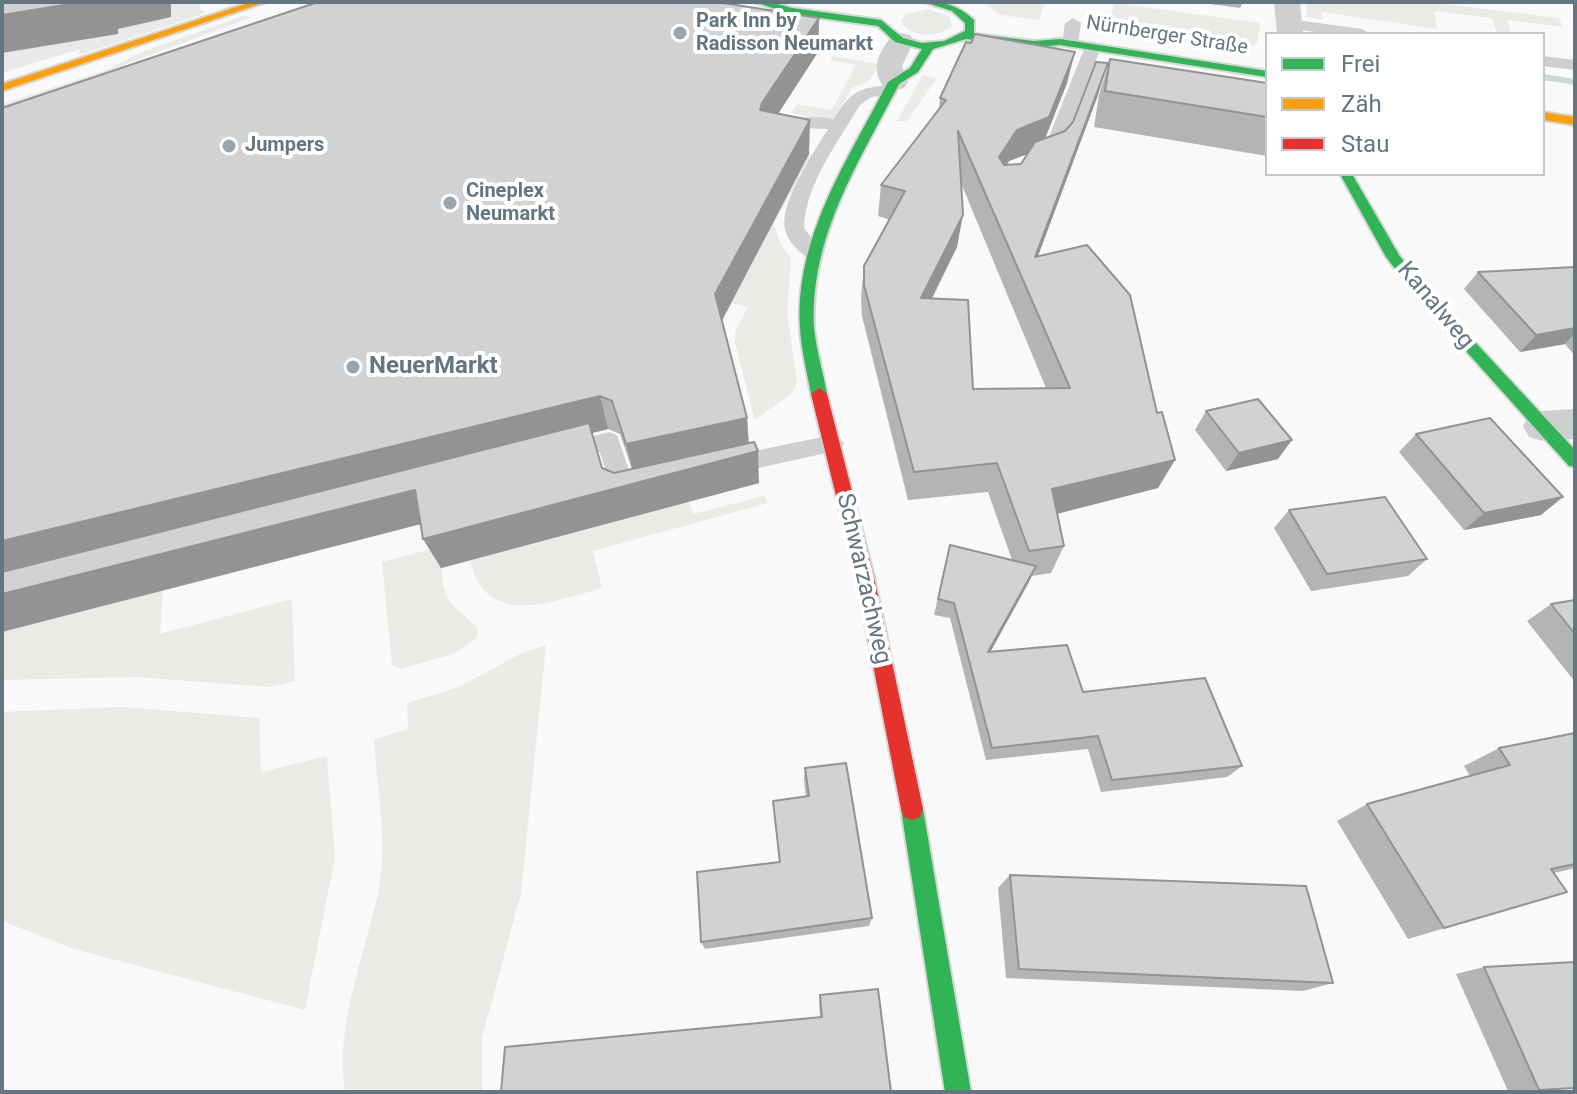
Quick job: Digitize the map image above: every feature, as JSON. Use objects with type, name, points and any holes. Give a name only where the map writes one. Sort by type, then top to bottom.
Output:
[{"type":"street","points":[[2,90],[261,2]]},
{"type":"street","points":[[759,2],[791,11],[895,19],[917,2]]},
{"type":"street","points":[[852,2],[895,19],[930,46],[953,43],[968,29],[961,11],[929,2]]},
{"type":"street","name":"Schwarzachweg","points":[[892,86],[888,65],[895,19]]},
{"type":"street","name":"Nürnberger Straße","points":[[968,29],[1034,44],[1065,42],[1265,74]]},
{"type":"street","name":"Schwarzachweg","points":[[930,46],[914,70],[892,86],[829,205],[813,252],[807,327],[817,387],[869,596],[907,775],[958,1092]]},
{"type":"street","points":[[1545,116],[1575,121]]},
{"type":"street","name":"Kanalweg","points":[[1347,176],[1402,268],[1559,425],[1575,461]]},
{"type":"lane","points":[[1289,20],[1352,32]]},
{"type":"lane","points":[[1065,42],[1073,23]]},
{"type":"lane","points":[[1018,167],[1048,157],[1052,152],[1093,47]]},
{"type":"lane","points":[[1545,61],[1575,65]]},
{"type":"lane","points":[[813,252],[798,239],[794,218],[819,160],[859,95],[892,86]]},
{"type":"lane","points":[[774,139],[781,130],[797,122],[840,125]]},
{"type":"lane","points":[[539,460],[609,441],[623,491],[662,482]]},
{"type":"lane","points":[[700,473],[832,444]]},
{"type":"shaded area","points":[[200,2],[200,9],[206,13],[79,55],[80,49],[2,73],[2,3]]},
{"type":"shaded area","points":[[981,2],[1045,2],[1039,20],[1001,15]]},
{"type":"shaded area","points":[[1306,2],[1426,2],[1559,18],[1563,27],[1507,20],[1510,32],[1496,32],[1492,18],[1434,11],[1437,29],[1322,12],[1321,20],[1307,16]]},
{"type":"shaded area","points":[[1114,3],[1260,23],[1257,43],[1250,48],[1237,49],[1107,30]]},
{"type":"shaded area","points":[[929,9],[950,17],[952,26],[939,33],[925,35],[911,31],[901,21],[906,14]]},
{"type":"shaded area","points":[[246,15],[250,18],[2,109],[2,104],[106,70],[144,51]]},
{"type":"shaded area","points":[[832,56],[879,64],[869,81],[852,88],[834,121],[791,113],[797,104],[832,110],[856,65],[830,60]]},
{"type":"shaded area","points":[[923,75],[937,78],[907,121],[897,121]]},
{"type":"shaded area","points":[[779,148],[812,155],[774,224],[780,243],[791,259],[787,312],[797,382],[793,392],[755,420],[735,342],[735,332],[748,307],[732,303],[718,328]]},
{"type":"shaded area","points":[[753,464],[759,483],[689,501],[693,514],[764,496],[768,503],[593,551],[602,588],[544,603],[506,603],[491,596],[478,583],[470,561],[442,568],[448,598],[478,629],[477,638],[453,654],[400,669],[392,665],[382,562]]},
{"type":"shaded area","points":[[163,590],[160,634],[292,599],[295,681],[270,687],[137,677],[2,680],[2,632]]},
{"type":"shaded area","points":[[546,645],[521,893],[482,1038],[482,1092],[345,1092],[343,1068],[347,1019],[377,899],[382,860],[374,739],[408,729],[407,703],[459,687],[520,654]]},
{"type":"shaded area","points":[[122,707],[259,718],[261,772],[327,756],[335,857],[305,1010],[74,949],[2,921],[2,712]]},
{"type":"building","points":[[2,2],[83,2],[2,15]]},
{"type":"building","name":"NeuerMarkt","points":[[318,2],[717,2],[819,18],[760,110],[810,120],[715,294],[747,418],[626,444],[612,401],[600,396],[2,541],[2,108]]},
{"type":"building","points":[[975,34],[1075,52],[1049,117],[1017,130],[999,157],[1004,165],[1021,164],[1035,142],[1065,131],[1073,122],[1096,62],[1108,63],[1035,257],[1087,245],[1130,295],[1157,413],[1162,412],[1175,460],[1052,489],[1064,546],[1029,551],[997,463],[914,472],[864,285],[864,266],[905,191],[881,185],[946,100],[940,98],[966,42],[971,43]],"holes":[[[958,131],[1070,388],[973,389],[968,300],[921,298],[963,215]]]},
{"type":"building","points":[[1110,59],[1265,83],[1265,117],[1105,91]]},
{"type":"building","points":[[1575,267],[1575,328],[1536,335],[1478,272]]},
{"type":"building","points":[[1258,399],[1292,440],[1239,453],[1206,411]]},
{"type":"building","points":[[1490,418],[1563,497],[1484,513],[1416,434]]},
{"type":"building","points":[[589,423],[602,468],[614,473],[754,442],[758,451],[423,539],[415,490],[2,594],[2,572]]},
{"type":"building","points":[[1385,497],[1427,559],[1327,574],[1289,510]]},
{"type":"building","points":[[950,545],[1036,566],[988,652],[1067,645],[1083,692],[1205,678],[1242,766],[1112,780],[1098,736],[992,748],[954,603],[938,599]]},
{"type":"building","points":[[1575,600],[1575,634],[1551,604]]},
{"type":"building","points":[[1575,733],[1575,864],[1551,869],[1567,892],[1444,928],[1367,804],[1510,765],[1499,748]]},
{"type":"building","points":[[846,763],[872,918],[701,942],[697,872],[780,862],[773,801],[809,796],[805,768]]},
{"type":"building","points":[[1010,875],[1306,886],[1333,983],[1019,969]]},
{"type":"building","points":[[1575,962],[1575,1088],[1539,1090],[1484,967]]},
{"type":"building","points":[[878,989],[891,1092],[501,1092],[505,1047],[822,1017],[820,995]]},
{"type":"waterway","points":[[1545,77],[1575,82]]},
{"type":"traffic: fast","points":[[759,2],[791,11],[881,23]]},
{"type":"traffic: fast","points":[[881,23],[899,40],[922,46],[947,43],[970,32],[970,22],[956,9],[929,2]]},
{"type":"traffic: fast","points":[[967,36],[1034,44],[1060,42],[1265,74]]},
{"type":"traffic: fast","points":[[819,394],[807,327],[813,252],[823,221],[894,82],[914,70],[930,46]]},
{"type":"traffic: fast","points":[[1347,176],[1393,257],[1419,290],[1575,461]]},
{"type":"traffic: fast","points":[[912,809],[958,1092]]},
{"type":"traffic: slow","points":[[2,88],[261,2]]},
{"type":"traffic: slow","points":[[1545,116],[1575,121]]},
{"type":"traffic: jam","points":[[819,394],[865,577],[912,809]]},
{"type":"place","name":"Park Inn by Radisson Neumarkt","points":[[680,33]]},
{"type":"place","name":"Jumpers","points":[[229,146]]},
{"type":"place","name":"Cineplex Neumarkt","points":[[450,203]]},
{"type":"place","name":"NeuerMarkt","points":[[353,367]]}]
